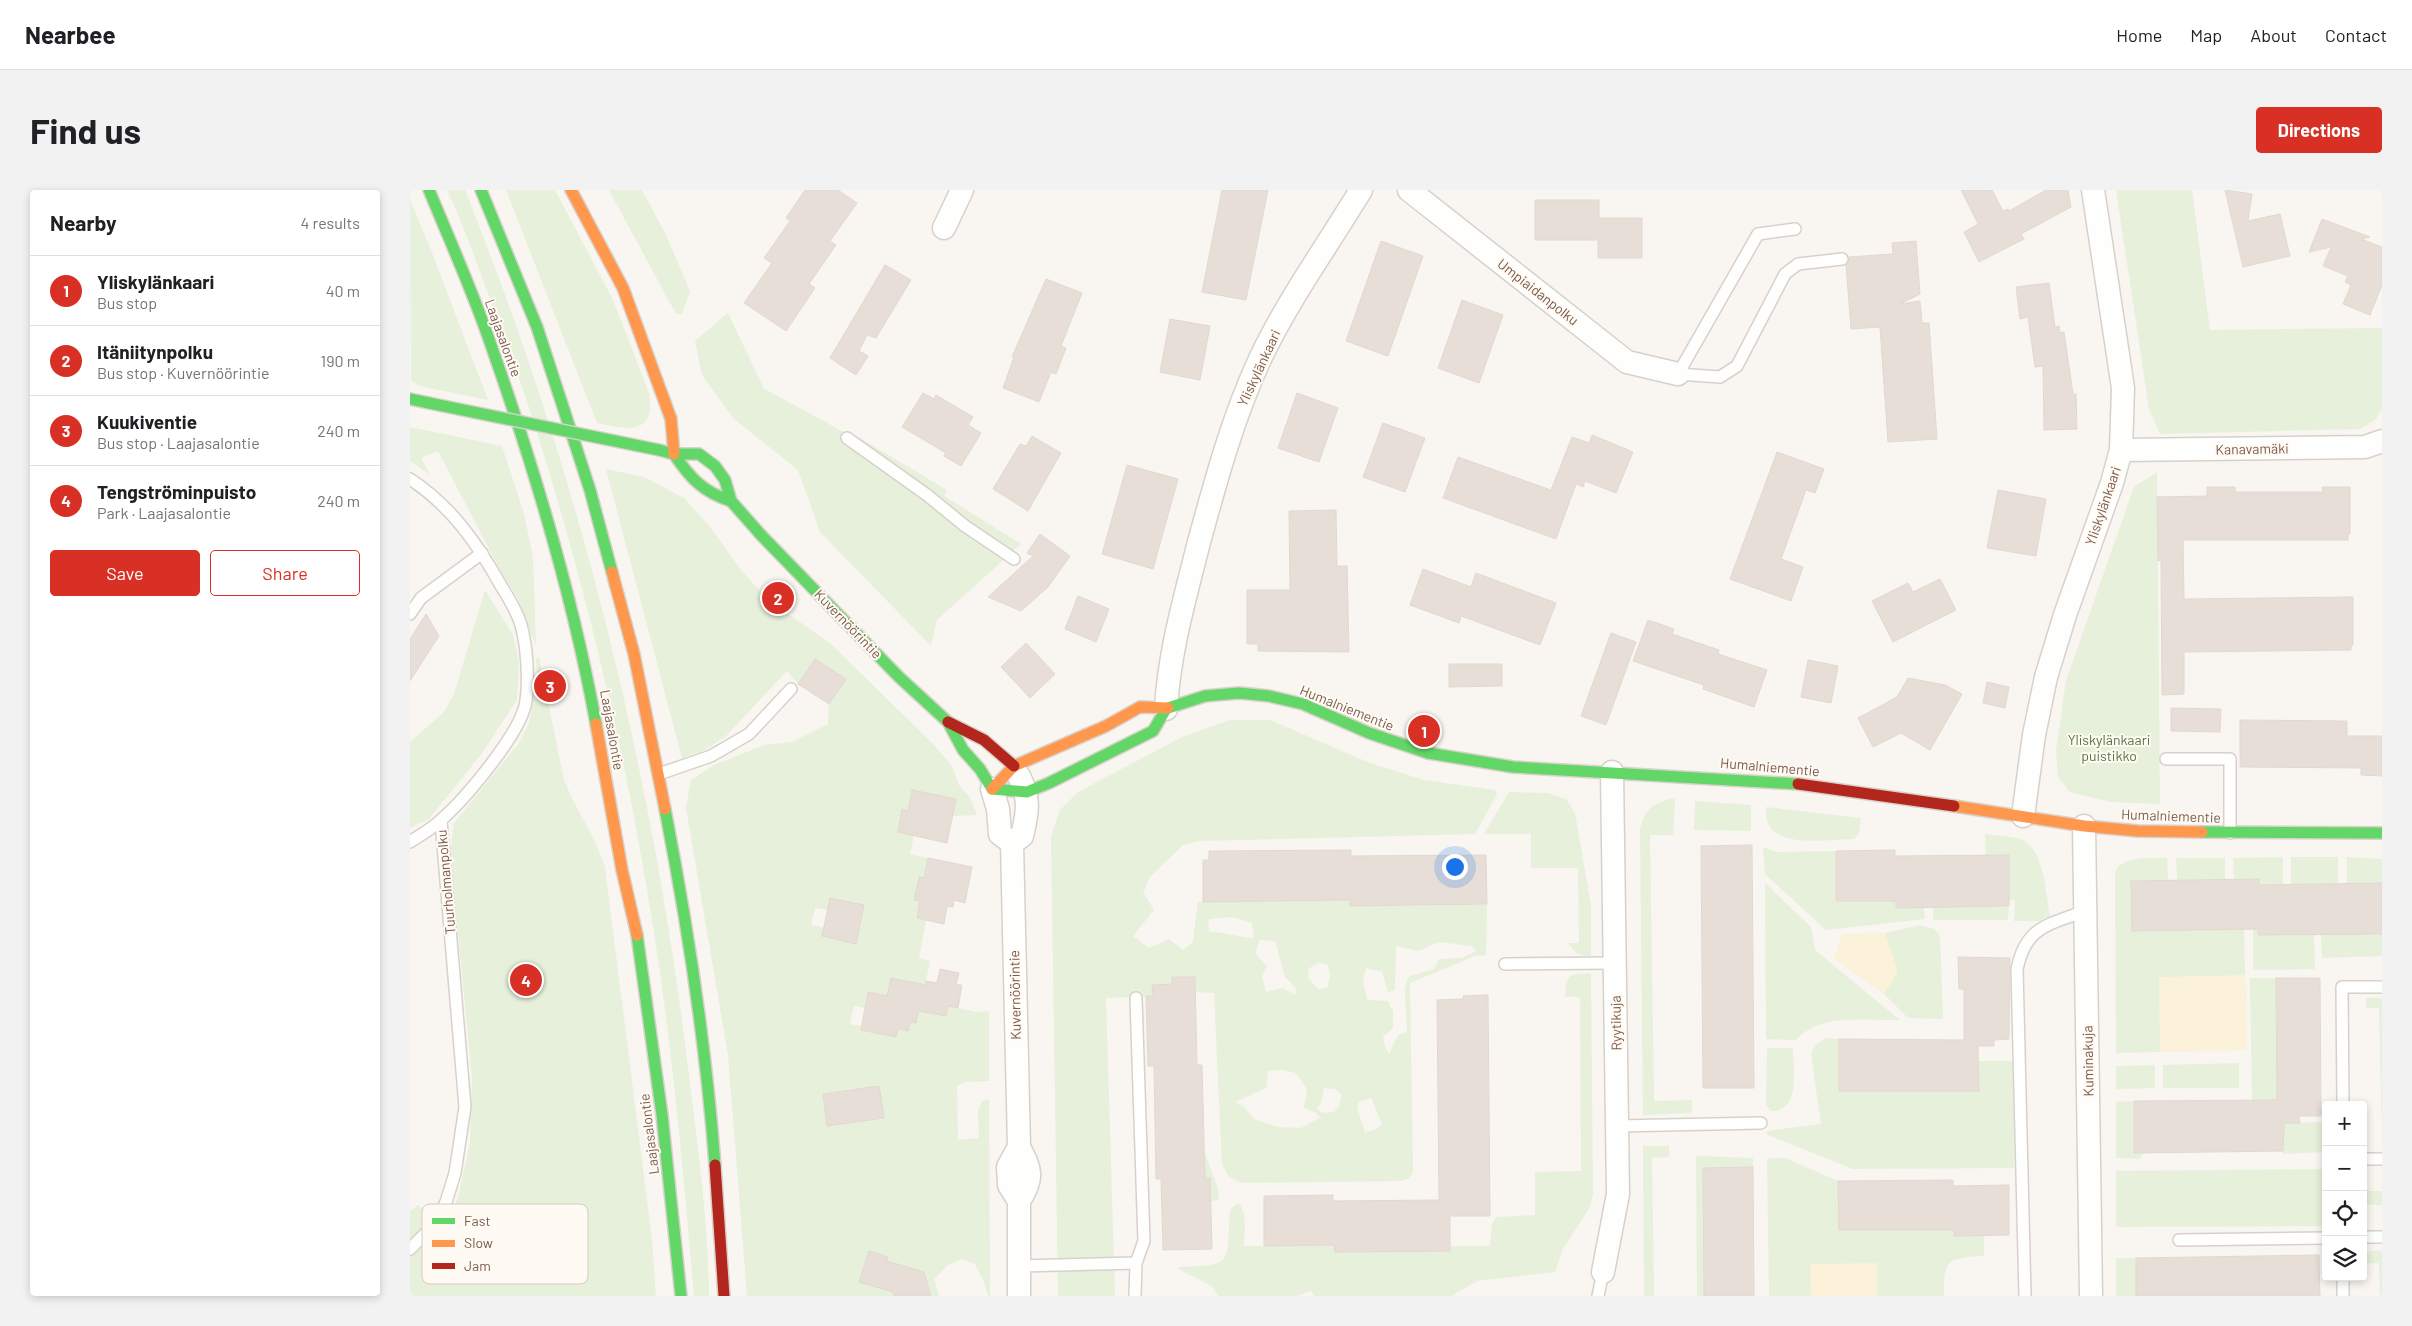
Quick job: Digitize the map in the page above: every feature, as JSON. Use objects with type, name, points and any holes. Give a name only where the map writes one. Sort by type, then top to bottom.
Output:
[{"type":"main road","name":"Laajasalontie","points":[[429,190],[491,344],[545,514],[587,674],[622,870],[635,922],[662,1115],[682,1296]]},
{"type":"main road","points":[[481,190],[537,327],[590,490],[634,654],[679,883],[710,1100],[724,1296]]},
{"type":"main road","points":[[410,399],[674,454],[671,419],[623,288],[571,190]]},
{"type":"main road","name":"Kuvernöörintie","points":[[674,454],[686,472],[712,495],[731,500]]},
{"type":"main road","name":"Kuvernöörintie","points":[[674,454],[699,454],[715,466],[725,480],[731,500],[762,536],[899,677],[948,722],[963,750],[980,770],[992,789]]},
{"type":"main road","name":"Humalniementie","points":[[992,789],[1014,766],[1106,726],[1140,707],[1166,709],[1205,696],[1239,693],[1269,696],[1303,704],[1369,733],[1428,753],[1513,767],[1785,782],[2084,826],[2162,832],[2382,833]]},
{"type":"main road","points":[[992,789],[1027,792],[1097,760],[1153,731],[1166,709]]},
{"type":"main road","name":"Kuvernöörintie","points":[[948,722],[977,733],[999,750],[1014,766]]},
{"type":"street","points":[[944,228],[962,190]]},
{"type":"street","name":"Yliskylänkaari","points":[[1166,709],[1168,678],[1180,616],[1209,506],[1243,397],[1276,327],[1361,190]]},
{"type":"street","name":"Umpiaidanpolku","points":[[1409,190],[1628,362],[1678,374]]},
{"type":"street","name":"Yliskylänkaari","points":[[2023,816],[2034,735],[2046,677],[2065,615],[2112,483],[2121,450],[2123,388],[2093,190]]},
{"type":"street","name":"Kanavamäki","points":[[2121,450],[2365,447],[2382,441]]},
{"type":"street","name":"Kuvernöörintie","points":[[1012,843],[1022,836],[1027,811],[1027,792],[1014,766]]},
{"type":"street","name":"Ryytikuja","points":[[1603,1272],[1618,1194],[1612,772]]},
{"type":"street","name":"Kuvernöörintie","points":[[992,789],[998,809],[1000,834],[1012,843]]},
{"type":"street","name":"Kuminakuja","points":[[2084,826],[2091,1296]]},
{"type":"street","name":"Kuvernöörintie","points":[[1012,843],[1019,1147],[1029,1167],[1029,1186],[1019,1201],[1020,1296]]},
{"type":"lane","points":[[1795,229],[1758,234],[1678,374],[1720,377],[1737,366],[1785,274],[1798,264],[1842,259]]},
{"type":"lane","points":[[847,438],[927,495],[964,526],[1014,559]]},
{"type":"lane","name":"Tuurholmanpolku","points":[[410,479],[434,496],[482,553],[511,602],[521,624],[525,653],[526,702],[514,733],[493,761],[441,821],[465,1107],[455,1173],[445,1204]]},
{"type":"lane","points":[[410,614],[421,598],[482,553]]},
{"type":"lane","points":[[659,774],[711,756],[748,734],[791,689]]},
{"type":"lane","points":[[2166,759],[2230,759],[2230,833]]},
{"type":"lane","points":[[410,842],[441,821]]},
{"type":"lane","points":[[2025,1296],[2017,969],[2023,948],[2034,932],[2085,910]]},
{"type":"lane","points":[[1505,964],[1615,963]]},
{"type":"lane","points":[[2344,1101],[2342,987],[2382,986]]},
{"type":"lane","points":[[1135,1296],[1136,1263],[1144,1241],[1136,998]]},
{"type":"lane","points":[[1617,1126],[1761,1123]]},
{"type":"lane","points":[[2367,1159],[2382,1159]]},
{"type":"lane","name":"Tuurholmanpolku","points":[[410,1249],[422,1237]]},
{"type":"lane","points":[[2367,1237],[2382,1237]]},
{"type":"lane","points":[[2179,1240],[2322,1238]]},
{"type":"lane","points":[[1020,1266],[1136,1263]]},
{"type":"lane","points":[[1598,1296],[1603,1272]]},
{"type":"lane","points":[[2343,1281],[2343,1296]]},
{"type":"green space","points":[[447,190],[465,190],[505,294],[541,399],[574,506],[603,613],[629,722],[651,831],[686,1051],[704,1204],[709,1296],[694,1296],[674,1087],[656,944],[630,799],[599,655],[581,583],[534,421],[466,235]]},
{"type":"green space","points":[[506,190],[555,190],[613,300],[649,393],[650,407],[648,417],[637,427],[618,427],[597,423]]},
{"type":"green space","points":[[609,190],[642,190],[666,235],[690,291],[682,314],[677,314],[670,303]]},
{"type":"green space","points":[[2116,190],[2192,190],[2210,330],[2382,328],[2382,409],[2376,419],[2360,429],[2160,434],[2149,409]]},
{"type":"green space","points":[[410,200],[488,400],[420,386],[411,381]]},
{"type":"green space","points":[[728,313],[764,389],[839,430],[860,438],[947,490],[944,496],[1021,544],[937,620],[931,646],[820,532],[798,470],[734,419],[702,375],[695,341]]},
{"type":"green space","points":[[410,427],[502,446],[524,514],[533,557],[536,646],[517,597],[500,570],[438,451],[421,458],[430,475],[410,461]]},
{"type":"green space","points":[[606,469],[644,477],[684,498],[712,529],[741,570],[767,599],[831,644],[933,744],[952,766],[959,785],[970,798],[977,815],[952,816],[912,791],[908,811],[902,810],[898,832],[914,835],[910,854],[928,858],[924,878],[918,877],[914,900],[920,901],[917,918],[926,920],[919,958],[930,961],[920,1011],[946,1016],[948,1006],[977,1012],[989,1011],[989,1081],[966,1082],[957,1086],[958,1140],[979,1138],[978,1111],[982,1101],[989,1099],[990,1296],[988,1296],[984,1282],[975,1264],[962,1259],[948,1265],[934,1279],[939,1296],[931,1296],[887,1261],[888,1257],[869,1251],[860,1282],[893,1292],[894,1296],[747,1296],[728,1055],[686,808],[691,780],[712,766],[764,745],[792,742],[828,724],[829,704],[846,679],[815,659],[798,684],[787,671],[726,736],[705,750],[682,758]],"holes":[[[830,898],[864,905],[856,943],[822,936],[824,928],[811,925],[815,908],[827,910]],[[891,978],[918,983],[919,1005],[916,1023],[910,1022],[908,1031],[898,1029],[896,1037],[861,1030],[861,1026],[850,1024],[854,1006],[865,1008],[868,992],[887,996]]]},
{"type":"green space","name":"Yliskylänkaari puistikko","points":[[2157,472],[2160,804],[2111,802],[2070,792],[2058,777],[2056,751],[2066,681],[2134,487]]},
{"type":"green space","points":[[485,590],[513,635],[519,662],[517,700],[480,756],[429,819],[410,828],[410,742],[444,712],[454,694]]},
{"type":"green space","points":[[539,657],[564,780],[605,867],[652,1240],[656,1296],[410,1296],[410,1211],[418,1205],[422,1208],[422,1284],[588,1284],[588,1204],[455,1204],[458,1198],[470,1143],[472,1077],[450,851],[454,823],[519,743],[529,723],[537,680],[536,658]]},
{"type":"green space","points":[[1230,720],[1270,720],[1370,763],[1424,780],[1495,790],[1497,794],[1475,834],[1199,841],[1183,845],[1150,877],[1143,892],[1154,910],[1133,936],[1149,948],[1169,939],[1183,950],[1193,942],[1198,902],[1350,900],[1351,906],[1381,906],[1404,900],[1404,906],[1449,905],[1449,899],[1472,899],[1472,905],[1487,905],[1486,955],[1475,956],[1410,983],[1413,1172],[1409,1178],[1401,1181],[1242,1183],[1229,1177],[1222,1164],[1214,993],[1196,992],[1195,977],[1172,977],[1172,984],[1152,985],[1153,996],[1106,998],[1115,1296],[1058,1296],[1051,836],[1060,810],[1078,792],[1182,737]],"holes":[[[1232,917],[1252,923],[1254,938],[1210,932],[1208,927],[1209,919]],[[1260,940],[1275,941],[1285,977],[1296,988],[1295,995],[1283,988],[1266,992],[1262,976],[1267,966],[1255,953]],[[1439,942],[1472,946],[1476,951],[1462,958],[1439,959],[1434,969],[1408,977],[1405,990],[1407,1032],[1398,1035],[1389,1054],[1385,1047],[1383,1036],[1393,1029],[1393,1011],[1388,1001],[1367,1000],[1363,979],[1366,968],[1382,972],[1388,992],[1395,990],[1396,946],[1419,951]],[[1318,963],[1328,965],[1330,976],[1327,988],[1318,989],[1309,979],[1308,969]],[[1281,1070],[1296,1073],[1307,1089],[1304,1108],[1315,1112],[1320,1118],[1301,1128],[1278,1127],[1254,1119],[1244,1107],[1235,1102],[1266,1088],[1268,1071]],[[1324,1088],[1335,1089],[1342,1095],[1339,1106],[1334,1112],[1324,1113],[1317,1109],[1321,1103]],[[1371,1098],[1382,1124],[1374,1130],[1365,1132],[1357,1108],[1359,1102]]]},
{"type":"green space","points":[[1509,792],[1548,793],[1566,799],[1575,813],[1591,905],[1591,956],[1578,953],[1568,943],[1579,943],[1578,868],[1531,868],[1531,834],[1484,834]]},
{"type":"green space","points":[[1670,799],[1675,799],[1673,835],[1650,835],[1654,1101],[1692,1100],[1692,1113],[1643,1115],[1640,829],[1644,817],[1653,806]]},
{"type":"green space","points":[[1695,801],[1751,805],[1751,831],[1694,830]]},
{"type":"green space","points":[[1766,807],[1861,818],[1859,833],[1854,839],[1812,841],[1784,837],[1774,831],[1767,821]]},
{"type":"green space","points":[[1985,834],[2012,837],[2028,843],[2039,861],[2050,916],[2040,921],[2014,921],[2015,900],[2009,900],[2009,855],[1986,855]]},
{"type":"green space","points":[[1763,847],[1777,852],[1836,851],[1837,901],[1852,901],[1852,895],[1880,895],[1880,901],[1896,901],[1896,908],[1924,907],[1925,919],[1826,930],[1765,874]]},
{"type":"green space","points":[[2283,857],[2283,884],[2259,885],[2259,879],[2234,879],[2233,858]]},
{"type":"green space","points":[[2291,857],[2338,857],[2338,884],[2291,884]]},
{"type":"green space","points":[[2347,857],[2382,859],[2382,883],[2347,884]]},
{"type":"green space","points":[[2142,858],[2167,858],[2168,880],[2131,881],[2132,931],[2244,929],[2247,1050],[2116,1053],[2115,874],[2118,866],[2128,861]]},
{"type":"green space","points":[[2176,858],[2225,858],[2225,880],[2177,880]]},
{"type":"green space","points":[[1765,883],[1811,927],[1815,950],[1900,1020],[1844,1020],[1818,1025],[1806,1031],[1796,1040],[1766,1039]]},
{"type":"green space","points":[[1993,900],[1993,907],[2009,907],[2008,920],[1933,920],[1933,901]]},
{"type":"green space","points":[[1920,925],[1934,929],[1940,936],[1943,1019],[1908,1018],[1884,994],[1834,958],[1843,934],[1885,933]]},
{"type":"green space","points":[[2253,929],[2314,934],[2315,969],[2253,970]]},
{"type":"green space","points":[[2321,934],[2382,934],[2382,956],[2322,958]]},
{"type":"green space","points":[[1591,973],[1593,1194],[1590,1207],[1563,1249],[1555,1272],[1477,1281],[1452,1296],[1314,1296],[1311,1291],[1297,1296],[1218,1296],[1212,1286],[1178,1269],[1177,1267],[1209,1265],[1224,1259],[1227,1252],[1230,1210],[1238,1203],[1244,1217],[1244,1246],[1334,1245],[1335,1252],[1365,1252],[1365,1246],[1377,1245],[1377,1252],[1407,1252],[1408,1245],[1434,1245],[1435,1252],[1450,1251],[1450,1246],[1490,1246],[1492,1224],[1496,1217],[1535,1215],[1535,1172],[1581,1171],[1580,997],[1565,997],[1566,983],[1571,975]]},
{"type":"green space","points":[[2250,978],[2276,978],[2277,1100],[2252,1100]]},
{"type":"green space","points":[[2366,998],[2382,998],[2382,1141],[2379,1008],[2366,1008]]},
{"type":"green space","points":[[1826,1038],[1839,1039],[1839,1091],[1856,1091],[1856,1085],[1879,1085],[1879,1091],[1978,1091],[1979,1061],[2014,1061],[2014,1168],[1853,1169],[1768,1135],[1766,1132],[1774,1130],[1821,1124],[1811,1054],[1815,1045]]},
{"type":"green space","points":[[1767,1048],[1793,1048],[1794,1077],[1791,1097],[1787,1105],[1781,1109],[1771,1111],[1766,1105]]},
{"type":"green space","points":[[2239,1063],[2239,1088],[2163,1088],[2163,1065]]},
{"type":"green space","points":[[2155,1065],[2155,1088],[2116,1089],[2116,1066]]},
{"type":"green space","points":[[2134,1101],[2134,1153],[2143,1153],[2140,1159],[2116,1158],[2116,1102]]},
{"type":"green space","points":[[2322,1122],[2322,1152],[2283,1154],[2284,1123]]},
{"type":"green space","points":[[1643,1146],[1669,1146],[1669,1157],[1652,1158],[1654,1296],[1644,1296]]},
{"type":"green space","points":[[1204,1156],[1206,1156],[1217,1186],[1219,1200],[1211,1201],[1210,1179],[1205,1178]]},
{"type":"green space","points":[[1696,1157],[1753,1158],[1753,1167],[1703,1168],[1703,1182],[1709,1182],[1703,1210],[1704,1296],[1697,1296]]},
{"type":"green space","points":[[1785,1158],[1838,1181],[1839,1230],[1853,1230],[1854,1225],[1880,1225],[1881,1230],[1954,1230],[1954,1236],[1984,1236],[1984,1256],[1963,1258],[1950,1262],[1945,1274],[1944,1296],[1769,1296],[1767,1159]]},
{"type":"green space","points":[[2322,1169],[2322,1226],[2116,1227],[2116,1171]]},
{"type":"green space","points":[[2367,1191],[2382,1191],[2382,1205],[2367,1205]]},
{"type":"green space","points":[[2382,1250],[2382,1296],[2380,1296],[2379,1263],[2367,1264],[2367,1254],[2370,1251]]},
{"type":"green space","points":[[2116,1258],[2136,1258],[2136,1296],[2116,1296]]},
{"type":"sand","points":[[1885,933],[1898,972],[1884,994],[1834,958],[1843,934]]},
{"type":"sand","points":[[2245,975],[2247,1050],[2160,1052],[2159,977]]},
{"type":"sand","points":[[1877,1263],[1877,1296],[1811,1296],[1810,1264]]},
{"type":"building","points":[[805,190],[838,190],[857,203],[830,241],[836,245],[809,284],[815,288],[786,331],[744,303],[772,263],[764,258],[790,221],[786,218]]},
{"type":"building","points":[[1222,190],[1268,190],[1246,300],[1202,292]]},
{"type":"building","points":[[1961,190],[1992,190],[2003,211],[2008,209],[2009,211],[2046,190],[2068,190],[2071,207],[2021,234],[2024,239],[1979,262],[1964,232],[1978,224]]},
{"type":"building","points":[[2225,190],[2252,194],[2248,221],[2280,214],[2290,256],[2243,267]]},
{"type":"building","points":[[1535,200],[1599,200],[1599,218],[1642,218],[1642,258],[1598,258],[1598,240],[1535,240]]},
{"type":"building","points":[[2322,219],[2370,237],[2361,239],[2382,247],[2382,285],[2370,315],[2343,304],[2351,285],[2345,282],[2348,276],[2323,266],[2331,247],[2309,252]]},
{"type":"building","points":[[1381,241],[1423,256],[1388,356],[1346,341]]},
{"type":"building","points":[[1916,241],[1920,294],[1900,304],[1920,301],[1922,323],[1929,323],[1937,439],[1888,442],[1880,327],[1851,329],[1846,265],[1849,257],[1893,254],[1892,243]]},
{"type":"building","points":[[885,265],[911,280],[876,338],[867,335],[859,351],[868,356],[856,375],[830,358]]},
{"type":"building","points":[[1046,279],[1082,293],[1061,346],[1066,348],[1056,374],[1051,372],[1039,402],[1003,388],[1014,357],[1012,357]]},
{"type":"building","points":[[2049,283],[2055,327],[2059,326],[2060,333],[2064,332],[2073,394],[2076,394],[2077,429],[2044,430],[2043,366],[2035,367],[2028,317],[2020,319],[2016,287]]},
{"type":"building","points":[[1462,300],[1503,315],[1479,383],[1438,368]]},
{"type":"building","points":[[1170,319],[1210,326],[1200,380],[1160,372]]},
{"type":"building","points":[[923,393],[934,399],[936,395],[973,417],[968,425],[981,433],[961,466],[944,456],[946,453],[902,427]]},
{"type":"building","points":[[1297,393],[1338,408],[1319,462],[1278,448]]},
{"type":"building","points":[[1383,423],[1425,438],[1405,492],[1363,477]]},
{"type":"building","points":[[1592,435],[1633,452],[1616,493],[1585,481],[1583,487],[1576,484],[1556,539],[1443,498],[1458,457],[1551,490],[1572,437],[1589,443]]},
{"type":"building","points":[[1032,436],[1061,453],[1028,511],[993,489],[1020,444],[1026,446]]},
{"type":"building","points":[[1777,452],[1824,469],[1815,493],[1806,490],[1781,559],[1803,567],[1791,601],[1730,579]]},
{"type":"building","points":[[1127,465],[1178,479],[1153,569],[1102,554]]},
{"type":"building","points":[[2207,487],[2235,487],[2235,492],[2323,492],[2322,487],[2350,487],[2350,534],[2348,534],[2348,540],[2183,540],[2184,599],[2353,597],[2353,645],[2351,645],[2351,650],[2184,652],[2184,694],[2162,695],[2161,560],[2158,561],[2157,497],[2207,496]]},
{"type":"building","points":[[1998,490],[2046,499],[2036,556],[1987,548]]},
{"type":"building","points":[[1336,510],[1337,566],[1347,566],[1349,652],[1258,651],[1258,644],[1247,644],[1247,590],[1290,590],[1289,511]]},
{"type":"building","points":[[1040,534],[1070,556],[1048,587],[1021,611],[988,597],[1033,556],[1027,553]]},
{"type":"building","points":[[1423,569],[1471,587],[1476,573],[1556,603],[1540,645],[1461,616],[1459,623],[1410,605]]},
{"type":"building","points":[[1940,579],[1956,610],[1893,642],[1872,601],[1908,583],[1913,592]]},
{"type":"building","points":[[1078,596],[1109,609],[1096,642],[1065,629]]},
{"type":"building","points":[[426,614],[439,636],[410,681],[410,639]]},
{"type":"building","points":[[1648,620],[1674,629],[1672,634],[1719,650],[1718,654],[1767,670],[1754,707],[1703,689],[1704,685],[1633,661]]},
{"type":"building","points":[[1611,633],[1636,642],[1606,725],[1581,716]]},
{"type":"building","points":[[1026,643],[1055,674],[1030,698],[1001,667]]},
{"type":"building","points":[[815,659],[846,679],[829,704],[798,684]]},
{"type":"building","points":[[1808,660],[1838,666],[1831,703],[1801,697]]},
{"type":"building","points":[[1449,664],[1502,664],[1502,686],[1449,687]]},
{"type":"building","points":[[1908,678],[1945,685],[1962,694],[1930,750],[1901,733],[1873,747],[1858,718],[1897,697]]},
{"type":"building","points":[[1987,682],[2009,687],[2005,708],[1983,703]]},
{"type":"building","points":[[2171,708],[2221,709],[2220,732],[2171,731]]},
{"type":"building","points":[[2240,720],[2347,721],[2347,736],[2382,736],[2382,776],[2361,775],[2361,768],[2240,767]]},
{"type":"building","points":[[912,790],[956,799],[947,843],[898,832],[902,809],[908,811]]},
{"type":"building","points":[[1752,845],[1754,1088],[1703,1088],[1701,846]]},
{"type":"building","points":[[1351,850],[1351,856],[1486,855],[1487,904],[1350,906],[1350,900],[1203,902],[1203,860],[1209,860],[1209,851]]},
{"type":"building","points":[[1895,850],[1895,856],[2009,855],[2009,906],[1896,908],[1896,901],[1836,901],[1836,851]]},
{"type":"building","points":[[928,858],[972,867],[965,903],[954,900],[953,907],[947,906],[944,924],[917,918],[920,901],[914,900],[919,877],[924,878]]},
{"type":"building","points":[[2259,879],[2259,885],[2382,883],[2382,934],[2258,935],[2258,929],[2132,931],[2131,881]]},
{"type":"building","points":[[830,898],[864,905],[856,944],[822,936]]},
{"type":"building","points":[[1958,957],[2010,958],[2009,1039],[1994,1040],[1994,1046],[1978,1046],[1979,1091],[1839,1091],[1839,1039],[1964,1040],[1964,989],[1959,989]]},
{"type":"building","points":[[940,969],[959,973],[956,985],[962,985],[958,1008],[948,1006],[946,1016],[918,1011],[916,1023],[910,1022],[908,1031],[898,1029],[896,1037],[861,1030],[868,992],[887,996],[891,978],[926,985],[926,981],[937,983]]},
{"type":"building","points":[[1172,977],[1195,977],[1197,1065],[1202,1065],[1205,1178],[1210,1178],[1212,1249],[1163,1250],[1161,1179],[1156,1179],[1154,1066],[1148,1066],[1146,996],[1153,996],[1152,985],[1172,984]]},
{"type":"building","points":[[2276,978],[2320,978],[2321,1116],[2299,1116],[2300,1123],[2284,1123],[2283,1151],[2134,1153],[2134,1101],[2277,1100]]},
{"type":"building","points":[[1488,995],[1490,1216],[1450,1216],[1450,1251],[1335,1252],[1334,1245],[1264,1246],[1264,1196],[1333,1195],[1333,1201],[1439,1200],[1437,1000],[1464,999],[1463,996]]},
{"type":"building","points":[[879,1086],[884,1118],[827,1126],[823,1094]]},
{"type":"building","points":[[1753,1167],[1754,1296],[1704,1296],[1703,1168]]},
{"type":"building","points":[[1953,1180],[1953,1186],[2009,1185],[2009,1235],[1954,1236],[1954,1230],[1839,1230],[1838,1181]]},
{"type":"building","points":[[869,1251],[888,1257],[887,1261],[924,1272],[931,1296],[894,1296],[893,1292],[859,1282]]},
{"type":"building","points":[[2319,1255],[2320,1296],[2136,1296],[2136,1258]]},
{"type":"traffic: fast","points":[[429,190],[484,325],[537,485],[576,628],[596,724]]},
{"type":"traffic: fast","points":[[481,190],[537,327],[590,490],[612,572]]},
{"type":"traffic: fast","points":[[410,399],[429,403]]},
{"type":"traffic: fast","points":[[429,403],[659,450]]},
{"type":"traffic: fast","points":[[659,450],[674,454],[699,454],[715,466],[725,480],[731,501],[762,536],[899,677],[948,722],[963,750],[980,769],[992,789]]},
{"type":"traffic: fast","points":[[674,454],[692,477],[705,489],[731,501]]},
{"type":"traffic: fast","points":[[1168,708],[1205,696],[1239,693],[1269,696],[1303,704],[1369,733],[1428,753],[1513,767],[1798,784]]},
{"type":"traffic: fast","points":[[992,789],[1027,792],[1049,783],[1153,731],[1166,709]]},
{"type":"traffic: fast","points":[[665,809],[695,987],[707,1076],[715,1165]]},
{"type":"traffic: fast","points":[[2202,832],[2382,833]]},
{"type":"traffic: fast","points":[[637,935],[662,1115],[681,1296]]},
{"type":"traffic: slow","points":[[571,190],[623,288],[671,419],[674,454]]},
{"type":"traffic: slow","points":[[612,572],[634,654],[665,809]]},
{"type":"traffic: slow","points":[[992,789],[1014,766],[1106,726],[1140,707],[1168,708]]},
{"type":"traffic: slow","points":[[596,724],[622,870],[637,935]]},
{"type":"traffic: slow","points":[[1954,806],[2084,826],[2138,831],[2202,832]]},
{"type":"traffic: jam","points":[[948,722],[984,740],[1014,766]]},
{"type":"traffic: jam","points":[[1798,784],[1954,806]]},
{"type":"traffic: jam","points":[[715,1165],[724,1296]]},
{"type":"place","name":"Itäniitynpolku","points":[[778,598]]},
{"type":"place","name":"Kuukiventie","points":[[550,686]]},
{"type":"place","name":"Yliskylänkaari","points":[[1424,731]]},
{"type":"place","name":"Tengströminpuisto","points":[[526,980]]}]
